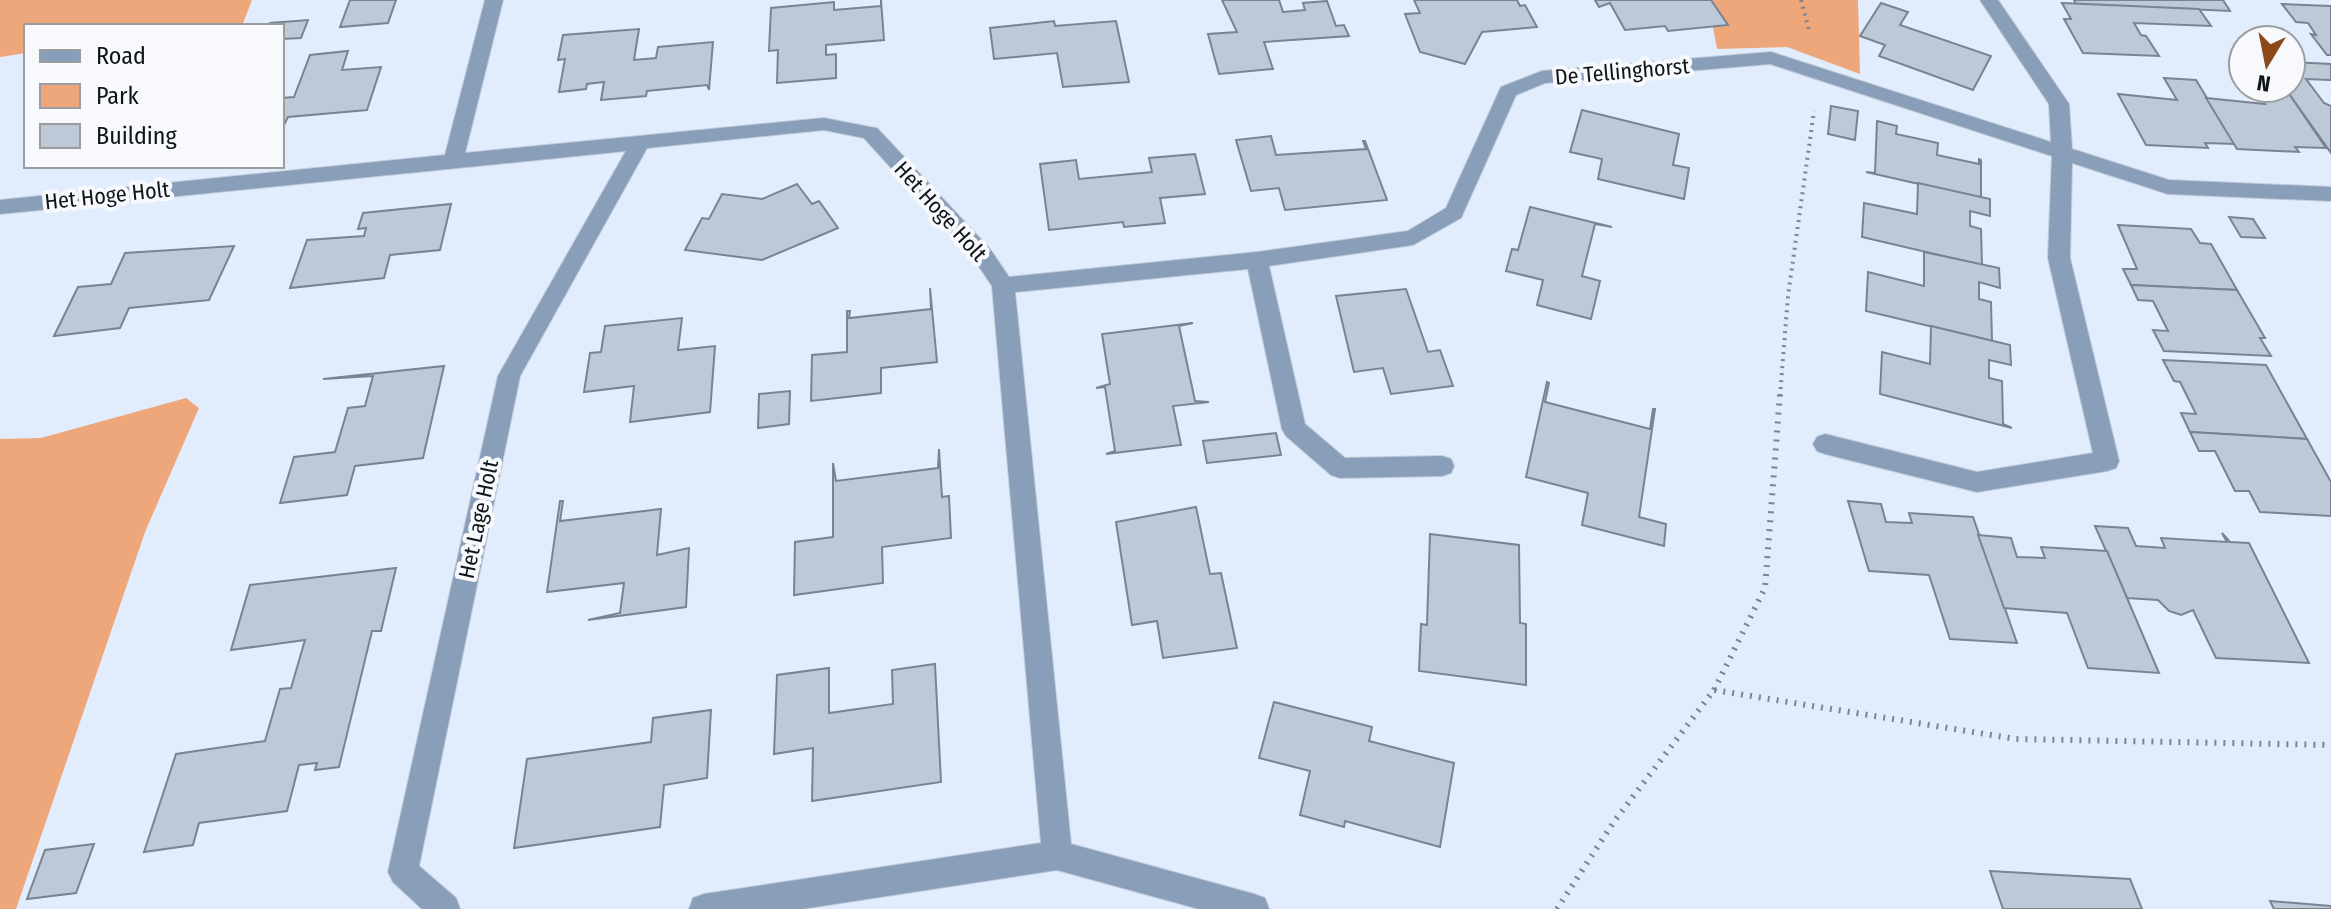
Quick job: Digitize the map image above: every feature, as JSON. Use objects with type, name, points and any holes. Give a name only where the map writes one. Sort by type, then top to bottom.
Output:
[{"type":"street","points":[[453,162],[494,0]]},
{"type":"street","points":[[1825,444],[1977,482],[2107,461],[2059,258],[2062,153],[2059,104],[1989,0]]},
{"type":"street","name":"De Tellinghorst","points":[[1003,285],[1257,260],[1413,238],[1454,213],[1508,91],[1542,77],[1771,58],[2168,187],[2331,194]]},
{"type":"street","name":"Het Hoge Holt","points":[[0,207],[824,124],[870,133],[982,254],[1003,285],[1057,855]]},
{"type":"street","name":"Het Lage Holt","points":[[445,909],[403,872],[509,376],[641,141]]},
{"type":"street","points":[[1257,260],[1294,429],[1340,468],[1442,466]]},
{"type":"street","points":[[704,909],[1057,855],[1254,909]]},
{"type":"path","points":[[1557,909],[1613,823],[1714,690],[1765,588],[1788,296],[1819,73]]},
{"type":"path","points":[[1714,690],[2016,739],[2331,745]]},
{"type":"green space","points":[[0,0],[252,0],[243,24],[24,24],[24,53],[0,57]]},
{"type":"green space","points":[[1708,0],[1858,0],[1860,74],[1787,47],[1717,49]]},
{"type":"green space","points":[[186,398],[199,408],[145,532],[16,909],[0,909],[0,439],[41,438]]},
{"type":"building","points":[[350,0],[396,0],[388,23],[340,27]]},
{"type":"building","points":[[881,0],[884,40],[826,45],[826,55],[836,54],[836,78],[777,83],[778,50],[769,51],[771,8],[834,2],[834,10],[881,6]]},
{"type":"building","points":[[1222,0],[1279,0],[1283,12],[1305,10],[1303,3],[1327,1],[1336,26],[1344,25],[1349,36],[1264,42],[1273,69],[1219,74],[1208,34],[1237,32]]},
{"type":"building","points":[[1414,0],[1517,0],[1520,6],[1525,5],[1537,27],[1482,32],[1465,64],[1420,52],[1405,14],[1420,13]]},
{"type":"building","points":[[1595,0],[1711,0],[1728,25],[1668,31],[1665,26],[1625,30],[1610,3],[1599,7]]},
{"type":"building","points":[[2074,0],[2223,0],[2230,11],[2076,4]]},
{"type":"building","points":[[1881,3],[1908,12],[1900,25],[1991,56],[1973,90],[1879,56],[1885,45],[1860,36]]},
{"type":"building","points":[[2062,3],[2199,9],[2211,26],[2134,23],[2159,56],[2083,53],[2064,19],[2071,19]]},
{"type":"building","points":[[2282,4],[2331,6],[2331,55],[2327,55],[2311,34],[2316,35],[2308,23],[2296,22]]},
{"type":"building","points":[[308,20],[301,38],[284,39],[284,24],[270,23]]},
{"type":"building","points":[[1054,21],[1055,26],[1116,21],[1129,82],[1063,87],[1057,53],[994,59],[990,28]]},
{"type":"building","points":[[639,29],[634,60],[656,58],[658,47],[713,42],[709,90],[707,85],[647,91],[646,96],[601,100],[604,82],[587,84],[586,89],[559,92],[565,59],[558,60],[563,35]]},
{"type":"building","points":[[348,51],[342,70],[381,67],[367,110],[288,117],[284,125],[284,98],[294,97],[310,55]]},
{"type":"building","points":[[2307,63],[2331,64],[2331,80],[2307,79]]},
{"type":"building","points":[[2164,78],[2196,80],[2235,144],[2205,143],[2208,148],[2146,145],[2118,94],[2177,100]]},
{"type":"building","points":[[2307,80],[2324,103],[2331,106],[2331,153],[2296,104],[2307,104]]},
{"type":"building","points":[[2206,98],[2227,100],[2227,104],[2296,104],[2326,148],[2295,147],[2299,152],[2237,149]]},
{"type":"building","points":[[1831,106],[1858,111],[1855,140],[1828,134]]},
{"type":"building","points":[[1582,110],[1679,134],[1673,165],[1689,168],[1684,199],[1598,179],[1602,159],[1570,152]]},
{"type":"building","points":[[1877,121],[1897,126],[1896,134],[1938,143],[1937,155],[1979,164],[1981,160],[1981,198],[1866,172],[1875,173]]},
{"type":"building","points":[[1271,136],[1276,155],[1366,149],[1365,141],[1387,200],[1285,210],[1279,188],[1251,191],[1236,140]]},
{"type":"building","points":[[1195,154],[1205,194],[1160,198],[1165,223],[1124,227],[1123,222],[1049,230],[1040,164],[1076,160],[1079,179],[1152,172],[1149,158]]},
{"type":"building","points":[[1918,183],[1990,199],[1990,216],[1970,211],[1970,226],[1981,229],[1982,265],[1862,237],[1864,203],[1917,214]]},
{"type":"building","points":[[797,184],[812,204],[819,201],[838,228],[762,260],[685,250],[702,218],[709,219],[722,194],[762,199]]},
{"type":"building","points":[[451,204],[440,250],[390,255],[384,278],[290,288],[307,240],[364,236],[366,228],[358,229],[363,213]]},
{"type":"building","points":[[1530,207],[1612,227],[1595,224],[1582,276],[1600,281],[1591,319],[1537,305],[1543,280],[1506,271],[1512,249],[1518,250]]},
{"type":"building","points":[[2229,217],[2253,219],[2265,238],[2241,237]]},
{"type":"building","points":[[2118,225],[2191,229],[2200,243],[2211,244],[2237,290],[2131,285],[2123,269],[2137,269]]},
{"type":"building","points":[[234,246],[209,300],[129,308],[120,328],[54,336],[78,287],[111,284],[125,253]]},
{"type":"building","points":[[1924,252],[1999,268],[2000,288],[1979,282],[1979,299],[1991,302],[1992,341],[1866,311],[1868,272],[1924,286]]},
{"type":"building","points":[[2131,285],[2237,290],[2265,338],[2260,338],[2271,356],[2164,351],[2153,330],[2168,331],[2153,301],[2138,300]]},
{"type":"building","points":[[930,288],[937,362],[881,368],[881,393],[811,401],[812,355],[847,352],[847,311],[850,311],[849,318],[931,309]]},
{"type":"building","points":[[1406,289],[1428,352],[1440,350],[1453,386],[1391,394],[1383,368],[1354,372],[1336,296]]},
{"type":"building","points":[[682,318],[678,350],[715,346],[710,412],[630,422],[634,386],[584,392],[590,353],[601,352],[605,326]]},
{"type":"building","points":[[1193,323],[1179,326],[1195,401],[1209,402],[1173,406],[1181,445],[1106,454],[1115,451],[1105,387],[1096,388],[1110,384],[1102,334]]},
{"type":"building","points":[[1931,326],[2010,345],[2011,365],[1989,360],[1989,378],[2002,381],[2003,424],[2012,428],[1880,394],[1882,352],[1930,364]]},
{"type":"building","points":[[2163,360],[2266,365],[2307,439],[2190,432],[2181,413],[2196,414],[2180,382],[2174,381]]},
{"type":"building","points":[[444,366],[423,458],[355,466],[347,495],[280,503],[294,457],[335,452],[348,408],[365,406],[373,376],[323,379]]},
{"type":"building","points":[[1547,382],[1545,402],[1650,429],[1655,409],[1639,517],[1666,524],[1664,546],[1582,525],[1588,493],[1526,477]]},
{"type":"building","points":[[790,391],[789,424],[758,428],[759,394]]},
{"type":"building","points":[[2190,432],[2307,439],[2331,482],[2331,516],[2260,512],[2249,491],[2235,491],[2215,451],[2199,451]]},
{"type":"building","points":[[1276,433],[1281,455],[1207,463],[1203,441]]},
{"type":"building","points":[[939,449],[942,497],[949,496],[951,538],[882,547],[883,583],[794,595],[795,542],[833,537],[833,463],[836,481],[938,468]]},
{"type":"building","points":[[560,501],[563,501],[560,521],[661,509],[657,555],[689,548],[686,607],[588,620],[620,613],[624,583],[547,592]]},
{"type":"building","points":[[1848,501],[1881,504],[1886,522],[1912,523],[1909,513],[1973,517],[2017,643],[1950,639],[1929,575],[1869,571]]},
{"type":"building","points":[[1196,507],[1210,574],[1221,573],[1237,648],[1163,658],[1157,621],[1132,625],[1116,522]]},
{"type":"building","points":[[2095,526],[2128,528],[2136,546],[2165,548],[2161,538],[2227,542],[2222,533],[2230,542],[2249,543],[2309,663],[2216,658],[2193,610],[2181,615],[2169,611],[2158,600],[2127,598]]},
{"type":"building","points":[[1430,534],[1519,545],[1520,623],[1526,624],[1526,685],[1419,671],[1421,624],[1427,625]]},
{"type":"building","points":[[1978,535],[2011,538],[2017,557],[2045,558],[2041,547],[2107,551],[2159,673],[2088,668],[2067,613],[2004,608]]},
{"type":"building","points":[[396,568],[381,631],[372,631],[339,767],[315,770],[317,763],[299,765],[287,811],[199,823],[193,845],[144,852],[176,754],[265,741],[280,689],[291,688],[305,640],[231,650],[250,585]]},
{"type":"building","points":[[935,664],[941,782],[812,801],[813,748],[774,754],[777,675],[829,668],[829,713],[893,704],[892,670]]},
{"type":"building","points":[[1274,702],[1372,727],[1369,741],[1454,763],[1440,847],[1345,821],[1344,827],[1300,815],[1310,771],[1259,758]]},
{"type":"building","points":[[711,710],[707,778],[664,785],[660,827],[514,848],[527,759],[651,742],[653,718]]},
{"type":"building","points":[[94,844],[76,893],[27,899],[45,850]]},
{"type":"building","points":[[1990,871],[2130,879],[2142,909],[2003,909]]},
{"type":"building","points":[[2270,901],[2331,906],[2331,909],[2274,909]]}]
